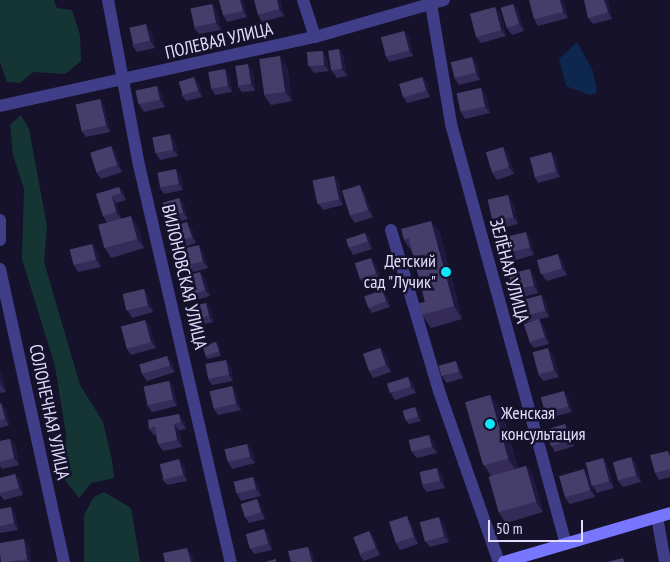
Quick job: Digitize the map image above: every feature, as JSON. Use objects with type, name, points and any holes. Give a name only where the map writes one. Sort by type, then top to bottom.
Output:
[{"type":"main road","points":[[504,562],[670,513]]},
{"type":"street","name":"ВИЛОНОВСКАЯ УЛИЦА","points":[[108,0],[124,81],[231,562]]},
{"type":"street","points":[[303,0],[315,37]]},
{"type":"street","name":"ПОЛЕВАЯ УЛИЦА","points":[[0,106],[124,81],[315,37],[444,0]]},
{"type":"street","name":"ЗЕЛЁНАЯ УЛИЦА","points":[[432,4],[451,124],[566,544]]},
{"type":"street","points":[[0,220],[0,239]]},
{"type":"street","points":[[391,230],[439,391],[499,562]]},
{"type":"street","name":"СОЛОНЕЧНАЯ УЛИЦА","points":[[0,269],[64,562]]},
{"type":"street","points":[[657,516],[665,562]]},
{"type":"green space","points":[[0,0],[54,0],[57,8],[72,10],[80,35],[81,61],[65,74],[33,72],[20,83],[7,82],[0,62]]},
{"type":"green space","points":[[21,115],[29,129],[47,226],[44,262],[80,385],[103,422],[112,460],[114,478],[91,483],[79,498],[65,480],[66,435],[55,366],[22,259],[24,189],[13,155],[10,125]]},
{"type":"green space","points":[[104,492],[131,508],[140,562],[84,562],[84,515],[94,497]]},
{"type":"water","points":[[577,42],[593,71],[597,93],[589,95],[566,86],[559,59]]},
{"type":"building","points":[[219,0],[240,0],[243,11],[223,15]]},
{"type":"building","points":[[254,0],[277,0],[279,9],[258,15]]},
{"type":"building","points":[[529,0],[560,0],[563,12],[534,19]]},
{"type":"building","points":[[584,0],[604,0],[608,12],[588,18]]},
{"type":"building","points":[[212,4],[216,23],[194,27],[190,9]]},
{"type":"building","points":[[513,4],[519,24],[507,28],[501,8]]},
{"type":"building","points":[[495,7],[501,30],[476,37],[470,14]]},
{"type":"building","points":[[146,24],[150,41],[133,44],[129,28]]},
{"type":"building","points":[[404,31],[409,50],[386,57],[381,37]]},
{"type":"building","points":[[339,49],[342,69],[331,70],[328,51]]},
{"type":"building","points":[[323,51],[324,65],[308,66],[307,52]]},
{"type":"building","points":[[280,56],[285,92],[264,95],[259,59]]},
{"type":"building","points":[[472,57],[476,73],[455,78],[451,62]]},
{"type":"building","points":[[248,64],[251,84],[238,86],[235,66]]},
{"type":"building","points":[[225,69],[228,86],[211,89],[208,72]]},
{"type":"building","points":[[194,77],[198,90],[183,95],[179,82]]},
{"type":"building","points":[[422,77],[426,90],[403,97],[399,84]]},
{"type":"building","points":[[157,86],[160,100],[138,104],[135,91]]},
{"type":"building","points":[[481,88],[485,107],[460,112],[457,93]]},
{"type":"building","points":[[100,99],[106,125],[82,131],[76,105]]},
{"type":"building","points":[[170,134],[173,150],[155,153],[152,137]]},
{"type":"building","points":[[111,146],[117,165],[96,172],[90,153]]},
{"type":"building","points":[[503,147],[509,167],[492,172],[486,152]]},
{"type":"building","points":[[551,152],[556,171],[535,177],[530,158]]},
{"type":"building","points":[[176,169],[179,184],[160,187],[157,173]]},
{"type":"building","points":[[334,176],[339,199],[317,204],[312,181]]},
{"type":"building","points":[[360,185],[368,210],[350,216],[342,191]]},
{"type":"building","points":[[119,187],[121,193],[112,196],[116,212],[103,216],[96,194]]},
{"type":"building","points":[[508,195],[513,217],[493,222],[488,200]]},
{"type":"building","points":[[179,198],[183,212],[167,217],[163,203]]},
{"type":"building","points":[[131,216],[137,239],[104,248],[98,225]]},
{"type":"building","points":[[431,221],[454,306],[422,315],[419,303],[425,302],[409,238],[404,240],[401,229]]},
{"type":"building","points":[[187,222],[192,237],[174,243],[169,228]]},
{"type":"building","points":[[526,232],[530,248],[504,254],[500,239]]},
{"type":"building","points":[[365,233],[368,242],[349,248],[346,239]]},
{"type":"building","points":[[92,244],[96,260],[74,265],[70,250]]},
{"type":"building","points":[[199,245],[203,262],[184,266],[180,249]]},
{"type":"building","points":[[558,254],[562,268],[541,274],[537,260]]},
{"type":"building","points":[[371,258],[376,273],[360,278],[355,263]]},
{"type":"building","points":[[530,269],[534,286],[512,291],[509,274]]},
{"type":"building","points":[[200,272],[205,290],[182,297],[177,279]]},
{"type":"building","points":[[144,289],[148,306],[126,311],[123,294]]},
{"type":"building","points":[[382,290],[386,301],[368,308],[364,296]]},
{"type":"building","points":[[541,295],[545,310],[522,317],[518,301]]},
{"type":"building","points":[[206,303],[209,316],[191,320],[188,307]]},
{"type":"building","points":[[539,319],[545,337],[530,342],[524,324]]},
{"type":"building","points":[[145,320],[151,342],[127,349],[121,326]]},
{"type":"building","points":[[216,342],[219,352],[206,356],[203,346]]},
{"type":"building","points":[[380,348],[386,365],[369,371],[363,354]]},
{"type":"building","points":[[548,348],[554,370],[538,374],[533,352]]},
{"type":"building","points":[[167,356],[170,366],[142,374],[139,364]]},
{"type":"building","points":[[226,360],[229,375],[208,379],[205,364]]},
{"type":"building","points":[[456,361],[459,372],[441,376],[439,366]]},
{"type":"building","points":[[408,377],[411,387],[390,393],[387,383]]},
{"type":"building","points":[[169,381],[173,400],[148,405],[144,386]]},
{"type":"building","points":[[232,386],[236,404],[214,409],[210,391]]},
{"type":"building","points":[[564,391],[568,406],[545,413],[541,397]]},
{"type":"building","points":[[490,395],[508,458],[483,466],[465,402]]},
{"type":"building","points":[[0,404],[5,419],[0,420]]},
{"type":"building","points":[[415,407],[418,417],[405,420],[403,411]]},
{"type":"building","points":[[179,414],[181,422],[174,424],[177,440],[158,444],[155,427],[149,429],[148,420]]},
{"type":"building","points":[[565,424],[570,440],[551,446],[546,430]]},
{"type":"building","points":[[429,435],[432,447],[412,452],[409,440]]},
{"type":"building","points":[[10,439],[14,458],[0,462],[0,441]]},
{"type":"building","points":[[247,444],[250,457],[228,462],[225,449]]},
{"type":"building","points":[[668,451],[670,469],[655,473],[650,455]]},
{"type":"building","points":[[631,457],[636,475],[618,481],[613,462]]},
{"type":"building","points":[[603,458],[609,481],[592,486],[586,463]]},
{"type":"building","points":[[179,459],[183,474],[164,480],[160,464]]},
{"type":"building","points":[[526,466],[536,502],[499,512],[489,477]]},
{"type":"building","points":[[437,468],[440,481],[422,485],[419,472]]},
{"type":"building","points":[[584,469],[590,490],[565,497],[559,476]]},
{"type":"building","points":[[15,474],[19,488],[0,493],[0,478]]},
{"type":"building","points":[[253,477],[256,489],[236,493],[234,482]]},
{"type":"building","points":[[257,499],[261,512],[245,517],[241,504]]},
{"type":"building","points":[[11,507],[14,523],[0,526],[0,509]]},
{"type":"building","points":[[407,516],[414,537],[396,543],[389,522]]},
{"type":"building","points":[[439,517],[444,536],[425,541],[420,522]]},
{"type":"building","points":[[264,529],[268,543],[250,549],[246,534]]},
{"type":"building","points":[[369,531],[376,548],[360,554],[353,537]]},
{"type":"building","points":[[24,539],[27,559],[1,562],[0,543]]},
{"type":"building","points":[[308,547],[312,562],[291,562],[288,551]]},
{"type":"building","points":[[187,548],[191,562],[165,562],[163,553]]},
{"type":"building","points":[[623,558],[624,562],[607,562]]},
{"type":"building","points":[[276,559],[276,562],[265,562]]},
{"type":"place","name":"Детский сад \"Лучик\"","points":[[446,272]]},
{"type":"place","name":"Женская консультация","points":[[490,424]]}]
